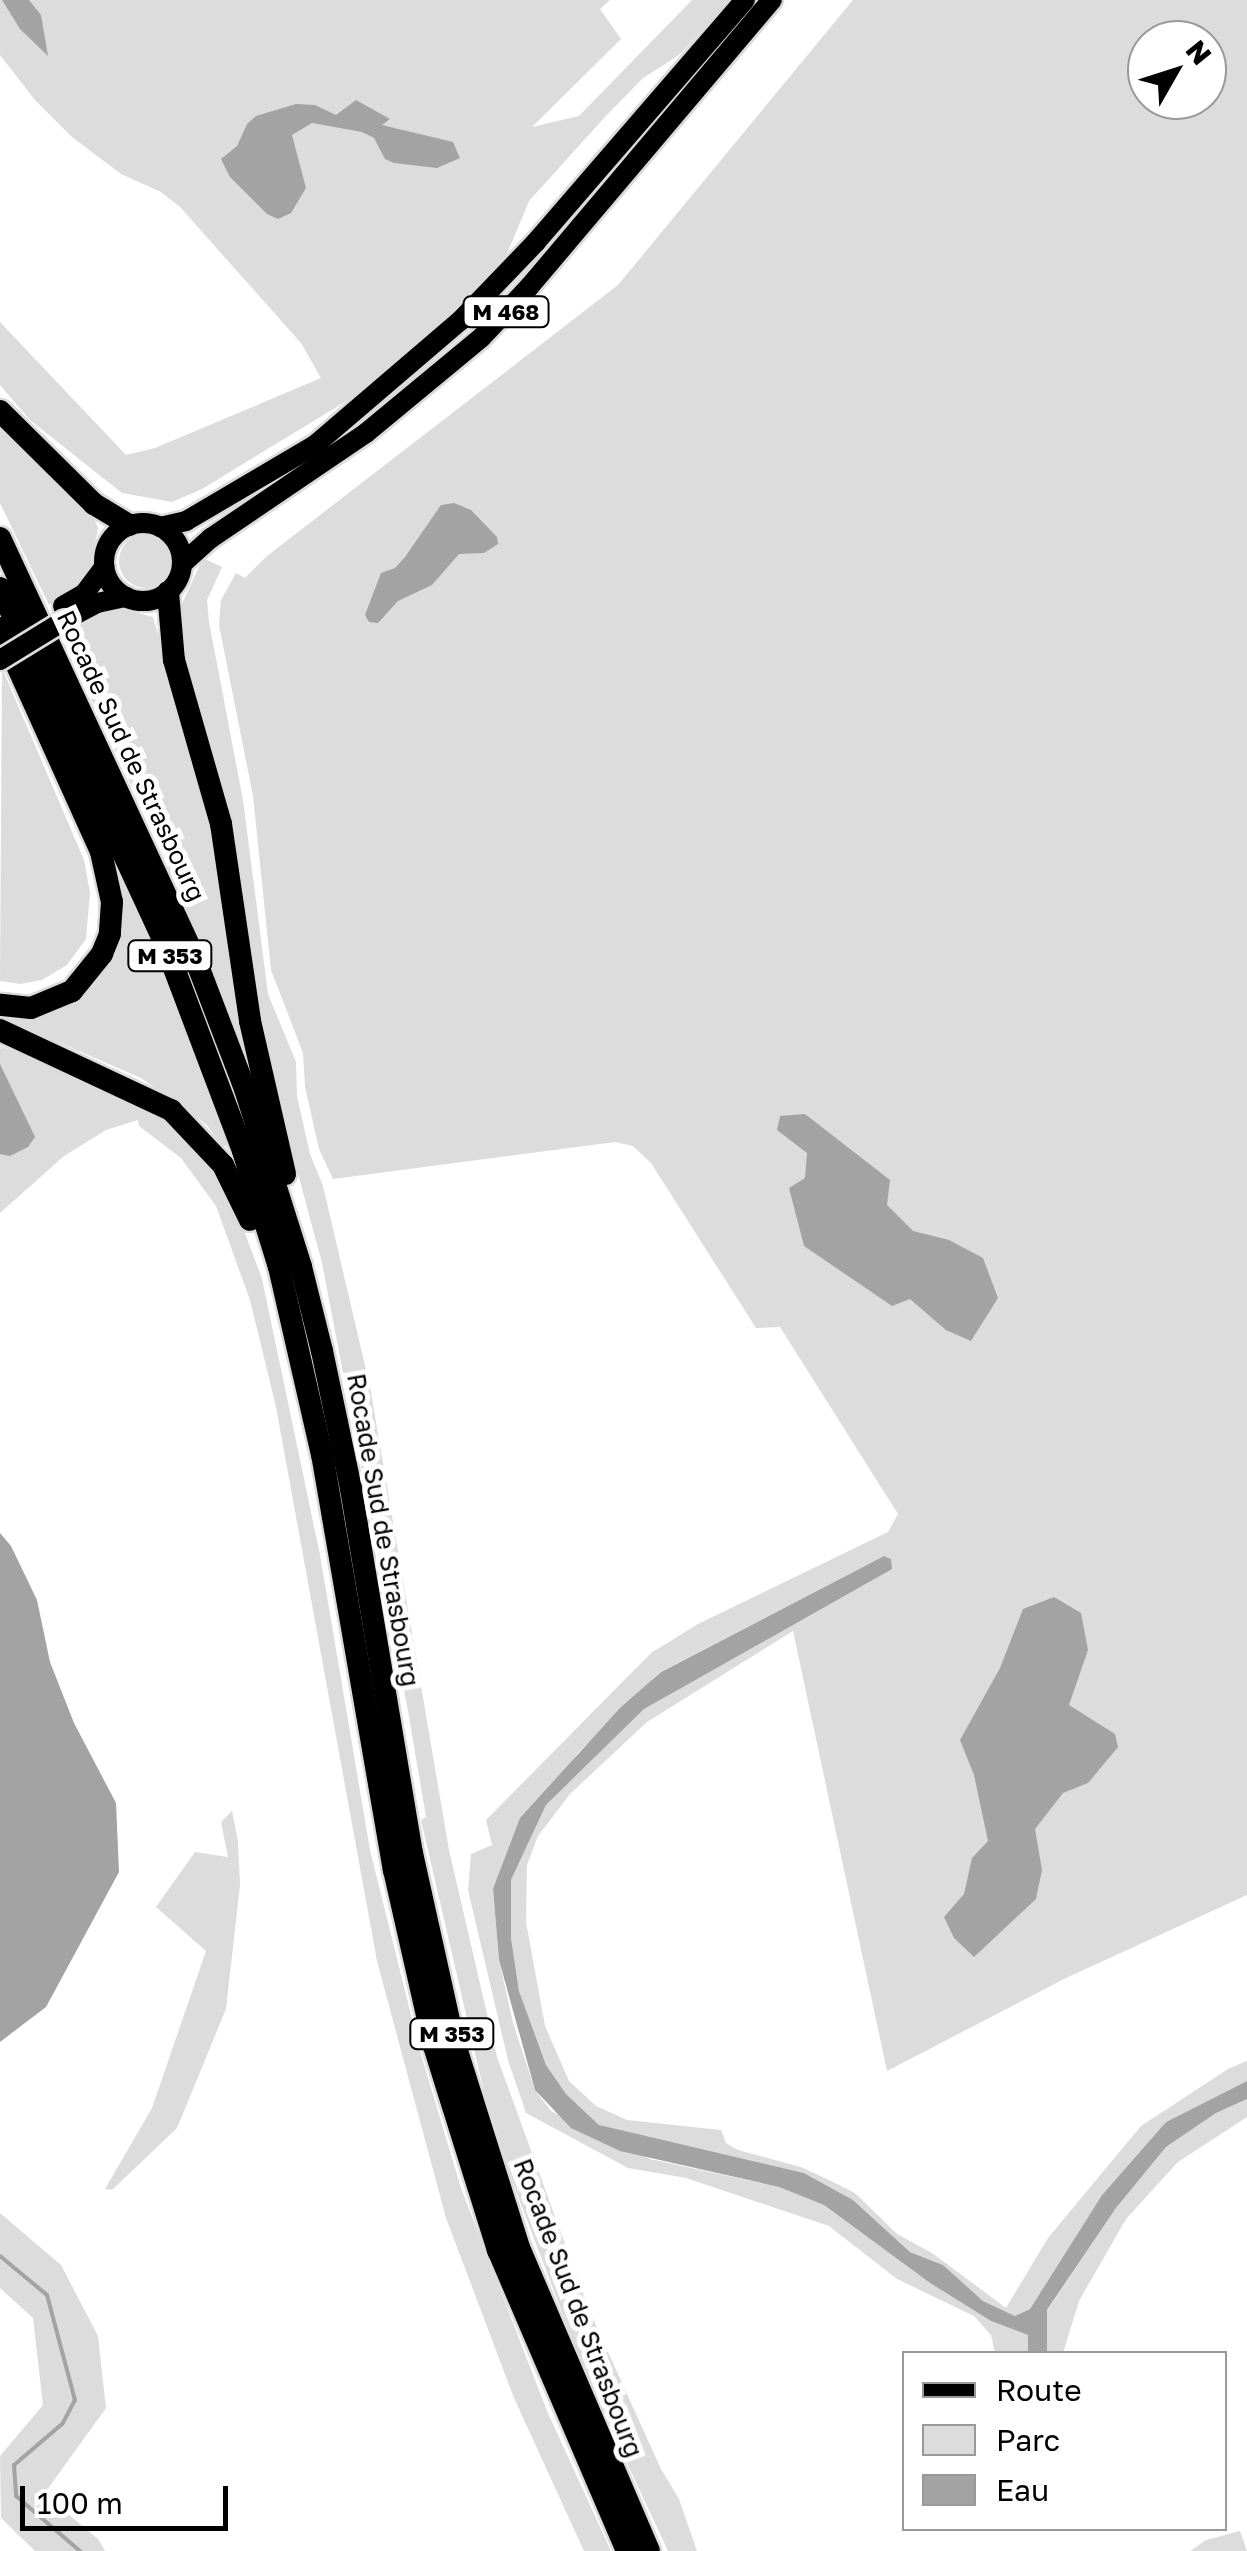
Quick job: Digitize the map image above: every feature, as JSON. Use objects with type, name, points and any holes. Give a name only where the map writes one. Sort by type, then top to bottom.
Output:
[{"type":"highway","points":[[0,411],[83,494],[128,525]]},
{"type":"highway","name":"Rocade Sud de Strasbourg","points":[[0,538],[194,958],[245,1090],[301,1266],[351,1489],[412,1853],[453,2038],[520,2250],[650,2551]]},
{"type":"highway","name":"Rocade Sud de Strasbourg","points":[[0,588],[162,938],[210,1053],[279,1268],[322,1454],[394,1870],[434,2046],[498,2250],[627,2551]]},
{"type":"highway","points":[[168,592],[174,660],[221,824],[250,1021],[279,1143],[301,1266]]},
{"type":"highway","points":[[0,628],[10,665],[94,870],[99,920],[88,955],[65,982],[32,994],[0,991]]},
{"type":"highway","points":[[0,1004],[43,1005],[82,982],[110,934],[112,902],[96,841],[10,665]]},
{"type":"highway","points":[[0,1030],[146,1094],[198,1134],[240,1193],[298,1340]]},
{"type":"main road","name":"M 468","points":[[160,527],[186,521],[315,446],[461,320],[536,242],[746,0]]},
{"type":"main road","name":"M 468","points":[[183,562],[366,433],[481,338],[530,286],[772,0]]},
{"type":"main road","points":[[0,645],[62,614],[126,597],[148,600],[168,592],[183,562],[172,536],[160,527],[128,525],[109,542],[104,567],[84,594],[62,614],[10,665]]},
{"type":"main road","points":[[104,567],[115,590],[126,597]]},
{"type":"green space","points":[[0,0],[610,0],[600,9],[621,39],[532,127],[579,116],[692,0],[731,0],[679,55],[643,78],[529,201],[507,254],[423,341],[358,394],[202,489],[172,502],[122,493],[30,420],[0,385],[0,322],[126,455],[155,448],[321,378],[301,343],[180,207],[161,192],[121,174],[72,137],[35,100],[0,55]]},
{"type":"green space","points":[[853,0],[1247,0],[1247,1895],[1066,1978],[887,2071],[793,1631],[647,1722],[570,1794],[538,1836],[527,1865],[526,1922],[545,2026],[569,2081],[596,2106],[627,2120],[721,2130],[726,2143],[738,2150],[801,2167],[831,2181],[855,2193],[897,2234],[932,2253],[1006,2308],[1048,2238],[1141,2126],[1228,2069],[1247,2061],[1247,2081],[1166,2122],[1102,2195],[1030,2309],[1015,2316],[983,2301],[943,2265],[910,2252],[853,2200],[804,2173],[619,2133],[599,2125],[566,2094],[546,2065],[519,1991],[511,1938],[511,1880],[546,1805],[644,1709],[795,1621],[884,1556],[660,1672],[577,1754],[493,1889],[499,1960],[513,2023],[535,2090],[551,2111],[650,2159],[779,2187],[824,2205],[930,2283],[991,2321],[1028,2335],[1028,2351],[995,2351],[991,2335],[974,2316],[897,2279],[829,2226],[686,2178],[628,2168],[526,2113],[508,2060],[468,1890],[471,1854],[492,1845],[486,1820],[651,1653],[698,1624],[888,1532],[898,1514],[780,1327],[756,1328],[651,1163],[633,1146],[615,1142],[333,1179],[319,1149],[305,1087],[303,1053],[271,970],[253,796],[219,625],[221,600],[236,573],[245,578],[267,556],[618,285]]},
{"type":"green space","points":[[0,420],[94,518],[98,528],[90,572],[49,605],[0,503]]},
{"type":"green space","points":[[146,534],[165,542],[173,561],[165,580],[146,588],[127,580],[119,561],[127,542]]},
{"type":"green space","points":[[203,558],[222,567],[207,600],[209,622],[243,800],[268,994],[296,1062],[297,1096],[310,1154],[323,1186],[370,1387],[449,1850],[497,2057],[589,2310],[661,2469],[679,2499],[697,2551],[668,2551],[585,2373],[513,2183],[484,2092],[421,1820],[426,1817],[408,1711],[322,1263],[278,1099],[185,668],[179,610]]},
{"type":"green space","points":[[112,606],[153,617],[205,791],[245,1045],[240,1048],[160,847],[61,635]]},
{"type":"green space","points":[[2,668],[84,860],[90,893],[86,939],[67,965],[42,980],[20,984],[0,981]]},
{"type":"green space","points":[[117,872],[134,904],[229,1145],[222,1146],[206,1124],[141,1078],[0,1017],[0,1011],[78,995],[99,978],[115,947],[120,893]]},
{"type":"green space","points":[[0,1046],[139,1101],[184,1132],[231,1195],[262,1279],[320,1555],[370,1850],[420,2051],[461,2188],[547,2411],[611,2551],[584,2551],[514,2398],[446,2218],[377,1961],[276,1407],[250,1300],[216,1206],[181,1158],[139,1126],[138,1120],[106,1130],[64,1156],[0,1213]]},
{"type":"green space","points":[[232,1811],[240,1885],[226,2009],[177,2128],[112,2190],[105,2189],[152,2108],[206,1951],[156,1907],[195,1852],[228,1857],[221,1822]]},
{"type":"green space","points":[[1247,2099],[1247,2117],[1178,2162],[1126,2219],[1079,2301],[1064,2351],[1047,2351],[1047,2311],[1116,2208],[1166,2147],[1216,2113]]},
{"type":"green space","points":[[0,2213],[61,2265],[98,2336],[106,2408],[44,2494],[98,2539],[105,2551],[35,2551],[1,2518],[0,2456],[43,2405],[33,2318],[0,2288]]},
{"type":"green space","points":[[1240,2531],[1247,2551],[1190,2551],[1206,2540]]},
{"type":"water","points":[[2,0],[29,0],[41,15],[48,56],[20,29]]},
{"type":"water","points":[[356,100],[390,119],[382,125],[453,142],[460,158],[437,168],[394,163],[385,159],[374,138],[362,132],[312,123],[292,135],[306,188],[291,213],[278,219],[267,214],[230,177],[221,159],[237,146],[247,124],[256,116],[296,104],[315,105],[336,115]]},
{"type":"water","points":[[454,503],[471,510],[497,537],[498,544],[484,553],[459,554],[432,585],[398,601],[378,623],[369,622],[365,615],[381,573],[395,568],[405,557],[441,505]]},
{"type":"water","points":[[0,1064],[35,1137],[28,1147],[10,1156],[0,1154]]},
{"type":"water","points":[[805,1114],[890,1180],[887,1205],[913,1231],[949,1240],[983,1258],[998,1298],[971,1341],[946,1330],[910,1299],[892,1306],[804,1246],[789,1188],[805,1178],[807,1153],[777,1130],[780,1116]]},
{"type":"water","points":[[0,1533],[11,1546],[37,1600],[50,1662],[74,1723],[116,1803],[119,1872],[46,2007],[0,2042]]},
{"type":"water","points":[[884,1556],[891,1559],[892,1569],[644,1709],[546,1805],[511,1880],[511,1938],[519,1991],[546,2065],[566,2094],[599,2125],[804,2173],[853,2200],[910,2252],[943,2265],[983,2301],[1015,2316],[1030,2309],[1102,2195],[1166,2122],[1247,2081],[1247,2099],[1216,2113],[1166,2147],[1116,2208],[1047,2310],[1047,2351],[1028,2351],[1028,2335],[991,2321],[930,2283],[824,2205],[779,2187],[620,2151],[571,2128],[535,2090],[499,1960],[493,1889],[520,1818],[620,1708],[661,1672]]},
{"type":"water","points":[[1054,1597],[1081,1613],[1088,1650],[1069,1705],[1115,1734],[1118,1747],[1088,1783],[1063,1793],[1035,1829],[1042,1870],[1036,1899],[974,1957],[954,1938],[944,1917],[964,1894],[972,1858],[988,1841],[974,1775],[960,1740],[1000,1668],[1023,1609]]},
{"type":"waterway","points":[[0,2256],[47,2295],[75,2400],[62,2424],[14,2465],[16,2496],[80,2551]]}]
